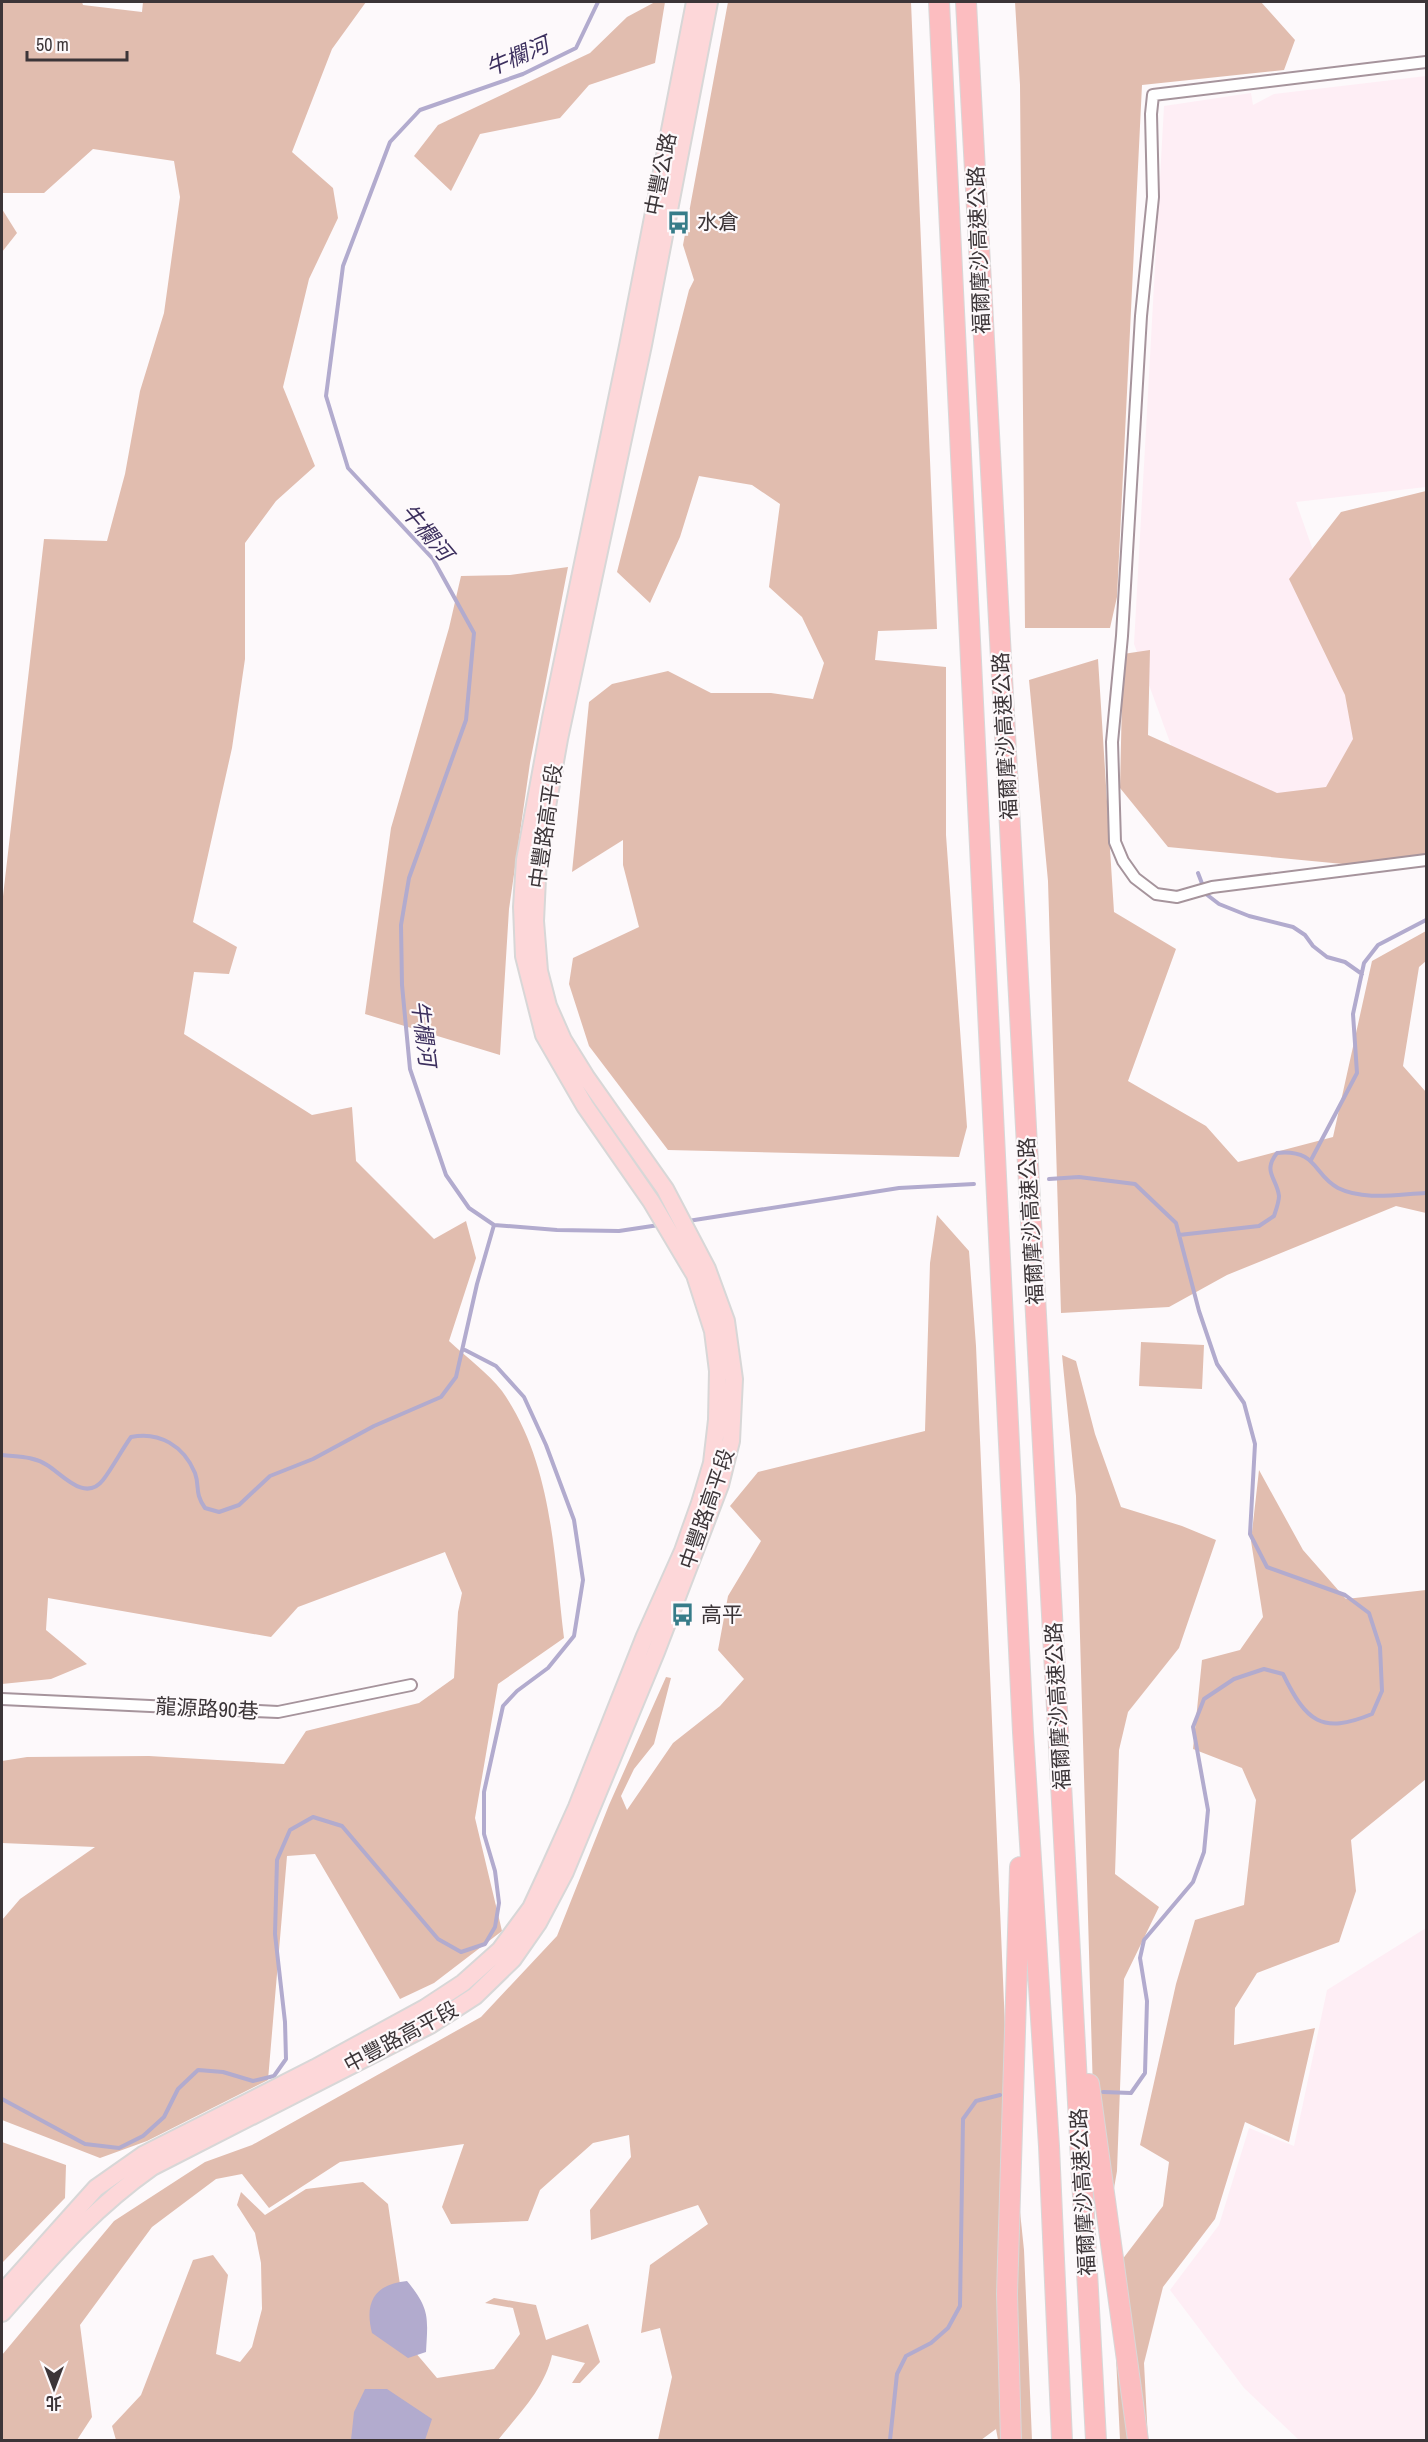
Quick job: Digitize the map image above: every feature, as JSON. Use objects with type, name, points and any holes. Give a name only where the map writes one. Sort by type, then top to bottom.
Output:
[{"type":"highway","name":"福爾摩沙高速公路","points":[[939,2],[1023,1732],[1049,2146],[1062,2440]]},
{"type":"highway","name":"福爾摩沙高速公路","points":[[966,2],[1096,2440]]},
{"type":"highway","points":[[1011,2440],[1007,2294],[1012,2188],[1023,1732]]},
{"type":"highway","points":[[1072,1963],[1138,2440]]},
{"type":"main road","name":"中豐公路","points":[[636,346],[695,2]]},
{"type":"main road","name":"中豐公路","points":[[636,346],[709,2]]},
{"type":"main road","name":"中豐路高平段","points":[[636,346],[596,535],[538,857],[530,949],[533,999],[544,1035],[585,1106],[701,1272]]},
{"type":"main road","name":"中豐路高平段","points":[[2,2313],[66,2241],[112,2196],[152,2168],[350,2057],[463,1983],[500,1950],[531,1908],[577,1808],[645,1636],[683,1551],[712,1463],[718,1371],[713,1331],[701,1272],[665,1189],[563,1040],[548,1006],[539,970],[530,949]]},
{"type":"main road","name":"中豐路高平段","points":[[2,2293],[96,2188],[143,2155],[350,2057]]},
{"type":"street","points":[[1426,62],[1153,95],[1151,114],[1153,197],[1141,316],[1122,636],[1112,742],[1115,842],[1123,861],[1135,878],[1156,894],[1178,897],[1212,887],[1426,860]]},
{"type":"street","name":"龍源路90巷","points":[[2,1700],[278,1712],[411,1685]]},
{"type":"shaded area","points":[[2,2],[82,2],[83,5],[142,12],[143,2],[366,2],[332,49],[292,152],[333,188],[338,218],[309,279],[283,387],[315,466],[276,501],[245,543],[245,659],[232,748],[193,922],[237,947],[229,974],[194,972],[184,1034],[312,1115],[352,1107],[356,1161],[434,1239],[466,1221],[476,1258],[449,1341],[484,1371],[502,1391],[519,1419],[531,1448],[548,1510],[564,1638],[498,1684],[475,1818],[502,1931],[434,1983],[400,1999],[315,1854],[287,1856],[268,2080],[147,2141],[100,2158],[2,2120],[2,1920],[20,1899],[95,1847],[2,1843],[2,1761],[27,1757],[149,1756],[284,1764],[306,1731],[419,1703],[454,1678],[458,1612],[462,1593],[445,1552],[298,1607],[271,1637],[48,1598],[46,1630],[87,1664],[51,1679],[2,1684],[2,905],[44,539],[107,541],[125,474],[140,391],[164,313],[180,197],[174,161],[93,149],[44,193],[2,193]]},
{"type":"shaded area","points":[[655,2],[665,2],[655,63],[589,85],[560,118],[480,134],[451,191],[414,156],[438,125],[590,53],[627,17]]},
{"type":"shaded area","points":[[728,2],[911,2],[937,629],[878,631],[875,660],[946,667],[946,835],[967,1127],[959,1157],[668,1150],[589,1046],[569,984],[573,958],[639,927],[623,865],[623,840],[572,872],[589,702],[612,684],[668,671],[711,693],[771,693],[813,699],[824,663],[802,617],[769,587],[780,504],[752,485],[699,476],[680,537],[650,603],[617,572],[689,290],[694,280],[683,245]]},
{"type":"shaded area","points":[[1015,2],[1261,2],[1295,40],[1284,70],[1142,85],[1117,597],[1110,628],[1025,628],[1020,85]]},
{"type":"shaded area","points":[[1426,76],[1426,487],[1296,502],[1378,735],[1317,804],[1179,767],[1134,644],[1164,106],[1251,93],[1253,105],[1274,94]]},
{"type":"shaded area","points":[[2,209],[17,233],[2,252]]},
{"type":"shaded area","points":[[1426,491],[1426,859],[1364,866],[1168,847],[1120,788],[1123,654],[1150,650],[1148,735],[1277,793],[1326,787],[1353,739],[1345,695],[1289,579],[1341,512]]},
{"type":"shaded area","points":[[568,567],[530,763],[509,909],[500,1055],[365,1014],[391,828],[449,628],[461,576],[510,575]]},
{"type":"shaded area","points":[[1098,659],[1114,912],[1176,949],[1128,1081],[1206,1126],[1238,1162],[1333,1137],[1372,961],[1426,931],[1426,961],[1419,967],[1403,1066],[1426,1092],[1426,1213],[1396,1206],[1227,1275],[1169,1307],[1061,1313],[1048,881],[1029,680]]},
{"type":"shaded area","points":[[937,1215],[969,1251],[976,1346],[1008,2097],[1024,2250],[1032,2440],[998,2440],[996,2429],[981,2440],[658,2440],[672,2377],[660,2328],[641,2333],[650,2265],[708,2224],[698,2205],[591,2240],[590,2210],[631,2157],[629,2135],[593,2143],[540,2190],[528,2221],[451,2224],[442,2207],[464,2144],[340,2162],[269,2208],[242,2174],[216,2179],[152,2227],[80,2325],[92,2417],[77,2440],[2,2440],[2,2355],[114,2221],[205,2162],[252,2145],[481,2017],[557,1936],[609,1805],[666,1677],[671,1678],[654,1744],[634,1769],[621,1796],[627,1810],[673,1743],[720,1706],[744,1679],[718,1650],[728,1596],[761,1541],[730,1506],[758,1472],[925,1431],[930,1263]]},
{"type":"shaded area","points":[[1141,1342],[1204,1345],[1202,1389],[1139,1386]]},
{"type":"shaded area","points":[[1062,1355],[1076,1361],[1095,1434],[1121,1507],[1182,1526],[1216,1540],[1179,1648],[1128,1712],[1119,1750],[1115,1874],[1159,1907],[1124,1979],[1117,2171],[1108,2223],[1094,2127],[1076,1496]]},
{"type":"shaded area","points":[[1259,1470],[1303,1550],[1346,1599],[1426,1590],[1426,1779],[1351,1840],[1356,1891],[1339,1942],[1257,1973],[1235,2008],[1234,2045],[1315,2028],[1289,2142],[1245,2122],[1215,2219],[1163,2287],[1144,2363],[1148,2440],[1120,2440],[1112,2273],[1163,2206],[1169,2162],[1140,2145],[1176,1984],[1195,1920],[1244,1905],[1256,1800],[1242,1768],[1193,1749],[1202,1660],[1240,1650],[1263,1617],[1251,1541]]},
{"type":"shaded area","points":[[1426,1928],[1426,2440],[1299,2440],[1244,2388],[1170,2290],[1219,2225],[1249,2128],[1294,2146],[1327,1990]]},
{"type":"shaded area","points":[[2,2142],[66,2165],[65,2198],[2,2263]]},
{"type":"shaded area","points":[[363,2182],[388,2204],[409,2345],[437,2378],[494,2369],[520,2334],[513,2308],[485,2303],[494,2298],[536,2305],[546,2340],[588,2324],[600,2362],[580,2383],[572,2383],[585,2363],[552,2355],[544,2379],[498,2440],[116,2440],[112,2426],[141,2395],[193,2260],[213,2255],[228,2275],[216,2354],[240,2362],[252,2347],[262,2309],[261,2263],[255,2233],[237,2205],[241,2192],[265,2215],[306,2189]]},
{"type":"shaded area","points":[[407,2281],[424,2307],[427,2322],[426,2352],[408,2358],[372,2333],[370,2322],[374,2296],[387,2286]]},
{"type":"shaded area","points":[[365,2389],[387,2389],[432,2419],[425,2440],[351,2440],[354,2412]]},
{"type":"waterway","name":"牛欄河","points":[[598,2],[576,48],[523,74],[420,110],[390,142],[343,266],[326,396],[348,468],[433,559],[474,633],[466,720],[409,878],[401,925],[402,985],[410,1069],[446,1175],[469,1208],[494,1225],[557,1230],[619,1231],[659,1225]]},
{"type":"waterway","points":[[1198,873],[1206,894],[1219,904],[1249,916],[1293,927],[1305,935],[1313,946],[1327,957],[1345,962],[1362,974]]},
{"type":"waterway","points":[[1311,1160],[1357,1073],[1353,1014],[1364,963],[1378,945],[1426,920]]},
{"type":"waterway","points":[[1179,1235],[1259,1226],[1274,1216],[1279,1196],[1271,1165],[1277,1153],[1290,1153],[1308,1159],[1330,1183],[1348,1192],[1370,1196],[1426,1193]]},
{"type":"waterway","points":[[1049,1179],[1079,1177],[1135,1184],[1176,1223],[1199,1311],[1217,1364],[1244,1403],[1255,1444],[1250,1534],[1267,1567],[1345,1595],[1369,1613],[1380,1647],[1382,1691],[1372,1714],[1354,1720],[1340,1723],[1317,1720],[1299,1703],[1283,1674],[1264,1669],[1234,1679],[1204,1699],[1193,1727],[1208,1810],[1204,1852],[1193,1882],[1144,1940],[1140,1958],[1147,2001],[1145,2073],[1131,2093],[1103,2092]]},
{"type":"waterway","points":[[688,1221],[899,1188],[974,1184]]},
{"type":"waterway","points":[[2,1455],[36,1460],[81,1488],[89,1489],[103,1480],[131,1437],[151,1436],[169,1443],[184,1455],[195,1473],[198,1494],[205,1508],[219,1512],[239,1505],[270,1476],[313,1459],[374,1426],[441,1397],[456,1377],[477,1284],[494,1225]]},
{"type":"waterway","points":[[2,2099],[85,2144],[119,2148],[143,2136],[164,2117],[178,2089],[198,2070],[223,2072],[253,2081],[274,2076],[286,2059],[285,2022],[275,1934],[277,1860],[290,1830],[313,1817],[342,1826],[438,1939],[461,1952],[485,1944],[495,1927],[499,1903],[495,1871],[484,1834],[484,1792],[503,1706],[517,1691],[548,1668],[574,1636],[583,1580],[574,1520],[546,1445],[524,1397],[496,1366],[465,1350]]},
{"type":"waterway","points":[[890,2440],[897,2374],[906,2356],[931,2343],[948,2328],[960,2306],[963,2119],[976,2101],[1000,2095]]},
{"type":"place","name":"水倉","points":[[679,222]]},
{"type":"place","name":"高平","points":[[683,1615]]}]
